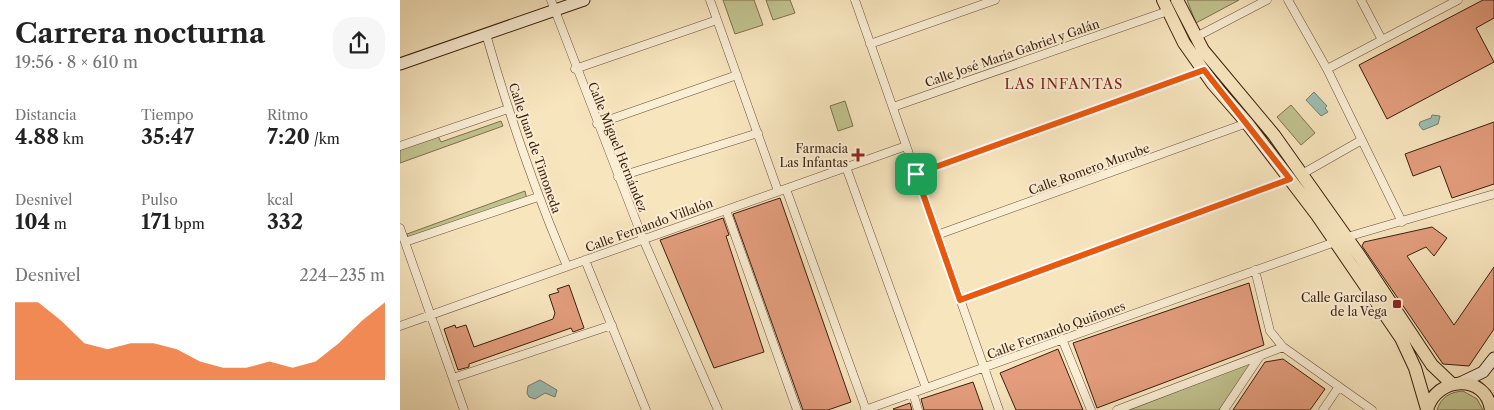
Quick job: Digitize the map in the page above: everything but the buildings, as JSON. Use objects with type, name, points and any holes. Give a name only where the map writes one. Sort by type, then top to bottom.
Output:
[{"type":"main road","points":[[1177,0],[1203,50],[1274,135],[1302,174],[1401,338],[1416,368],[1427,409]]},
{"type":"main road","points":[[1165,5],[1184,43],[1204,70],[1341,240],[1432,365],[1456,383],[1479,389],[1486,396],[1492,410]]},
{"type":"main road","points":[[1427,409],[1436,392],[1456,383]]},
{"type":"street","points":[[400,64],[486,34],[552,5],[584,0]]},
{"type":"street","points":[[710,0],[758,133],[782,190],[865,410]]},
{"type":"street","points":[[855,0],[1000,410]]},
{"type":"street","points":[[870,44],[995,0]]},
{"type":"street","points":[[1196,38],[1267,0]]},
{"type":"street","points":[[1288,0],[1327,68],[1360,141],[1402,222]]},
{"type":"street","points":[[1361,0],[1382,40]]},
{"type":"street","points":[[1327,68],[1458,0]]},
{"type":"street","name":"Calle Miguel Hernández","points":[[552,5],[575,69],[642,239],[718,410]]},
{"type":"street","name":"Calle José María Gabriel y Galán","points":[[893,107],[1165,5]]},
{"type":"street","points":[[575,69],[718,20]]},
{"type":"street","name":"Calle Juan de Timoneda","points":[[486,34],[508,109],[538,197],[567,266]]},
{"type":"street","points":[[916,174],[1204,70]]},
{"type":"street","points":[[597,124],[737,75]]},
{"type":"street","points":[[400,146],[508,109]]},
{"type":"street","name":"Calle Romero Murube","points":[[937,235],[1247,123]]},
{"type":"street","points":[[618,177],[758,133]]},
{"type":"street","points":[[1302,174],[1360,141]]},
{"type":"street","name":"Calle Fernando Villalón","points":[[400,326],[906,146]]},
{"type":"street","points":[[846,167],[926,388]]},
{"type":"street","points":[[960,300],[1290,179]]},
{"type":"street","name":"Calle Fernando Quiñones","points":[[865,410],[1341,240],[1494,194]]},
{"type":"street","points":[[405,242],[538,197]]},
{"type":"street","points":[[726,210],[798,410]]},
{"type":"street","points":[[400,228],[464,410]]},
{"type":"street","points":[[585,260],[646,410]]},
{"type":"street","points":[[1255,270],[1270,331],[1283,348],[1372,410]]},
{"type":"street","points":[[453,378],[612,325]]},
{"type":"street","points":[[1062,339],[1091,410]]},
{"type":"street","points":[[1117,410],[1283,348]]},
{"type":"street","points":[[1224,410],[1260,356]]},
{"type":"street","points":[[1456,383],[1483,372],[1494,358]]},
{"type":"street","points":[[1323,410],[1338,388]]},
{"type":"street","points":[[913,393],[918,410]]},
{"type":"street","points":[[1492,410],[1494,406]]},
{"type":"green space","points":[[723,0],[754,0],[763,25],[735,34]]},
{"type":"green space","points":[[766,0],[790,0],[795,13],[773,20]]},
{"type":"green space","points":[[1187,0],[1239,0],[1196,23]]},
{"type":"green space","points":[[845,101],[853,126],[838,131],[830,106]]},
{"type":"green space","points":[[1291,105],[1315,133],[1301,145],[1277,117]]},
{"type":"green space","points":[[501,121],[503,126],[400,163],[400,150],[438,136],[441,142]]},
{"type":"green space","points":[[525,191],[528,204],[409,242],[407,234]]},
{"type":"green space","points":[[1253,362],[1219,410],[1129,410]]},
{"type":"green space","points":[[1463,391],[1477,399],[1483,410],[1437,410],[1447,396]]},
{"type":"water","points":[[1314,92],[1327,106],[1325,108],[1328,112],[1321,116],[1306,100]]},
{"type":"water","points":[[1432,115],[1440,116],[1438,124],[1423,130],[1419,125],[1420,122],[1431,118]]},
{"type":"water","points":[[540,380],[557,390],[555,397],[545,393],[535,399],[529,397],[527,393],[528,386]]},
{"type":"place","name":"Farmacia Las Infantas","points":[[858,155]]},
{"type":"place","name":"Calle Garcilaso de la Vega","points":[[1397,304]]},
{"type":"district","name":"LAS INFANTAS","points":[[1064,84]]},
{"type":"route","points":[[1204,70],[1213,84],[1247,123],[1290,179],[960,300],[916,174],[1204,70]]}]
